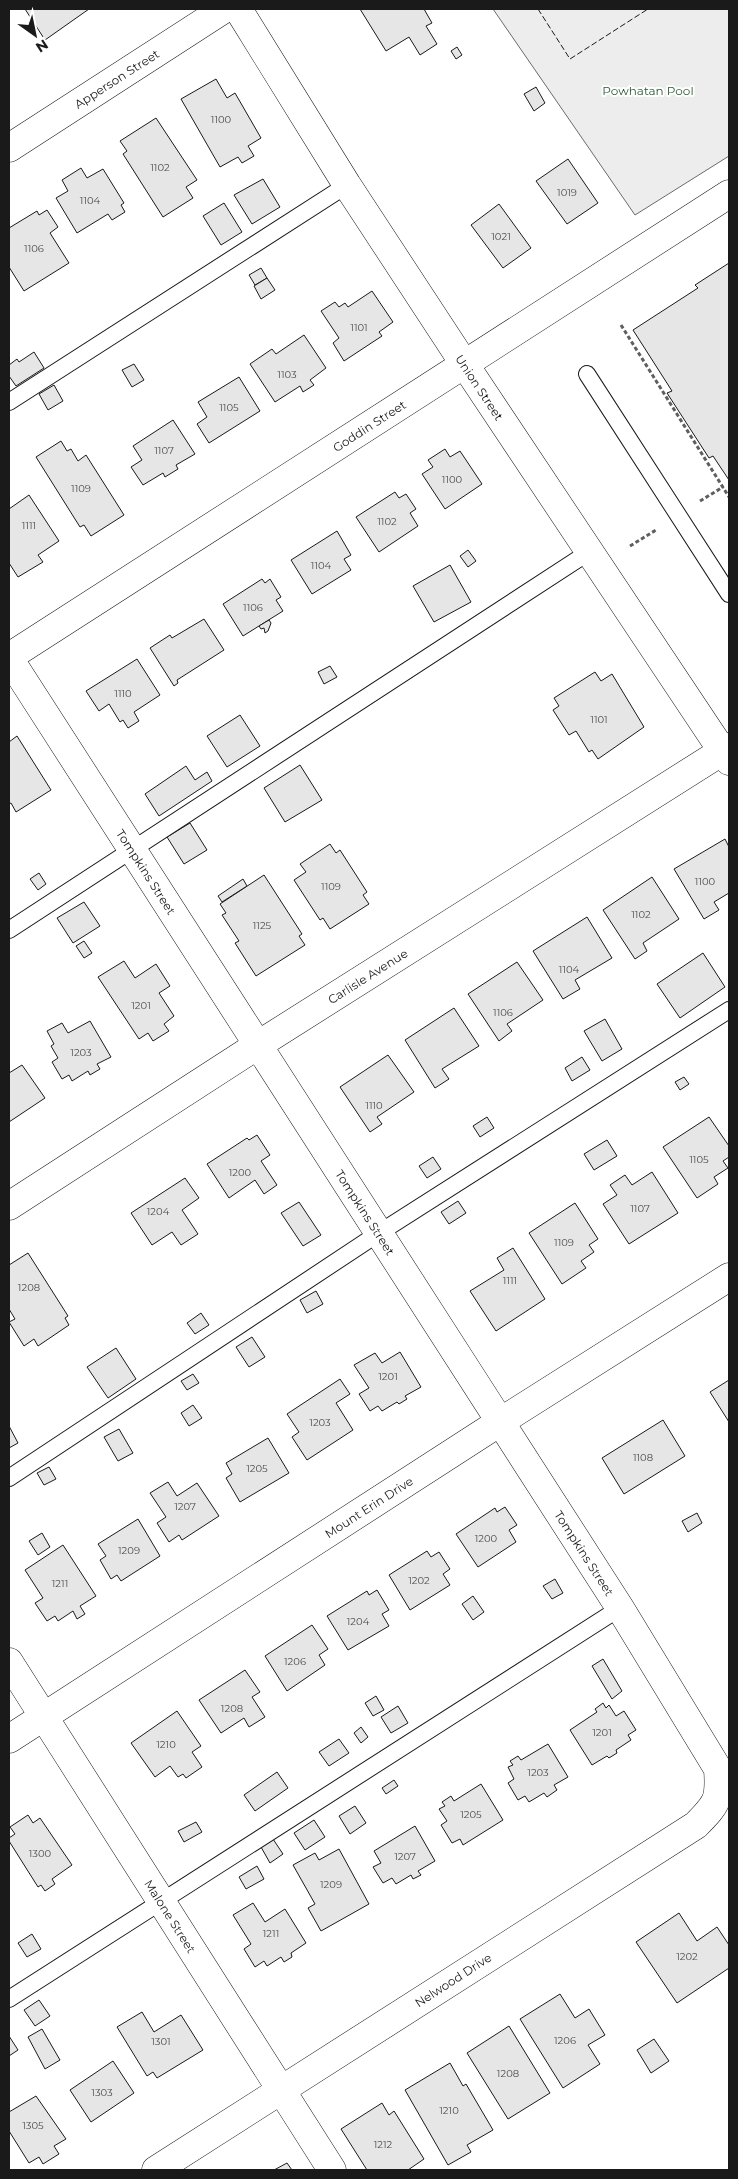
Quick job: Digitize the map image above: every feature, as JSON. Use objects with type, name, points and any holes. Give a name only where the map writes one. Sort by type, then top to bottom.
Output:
[{"type":"street","name":"Apperson Street","points":[[9,148],[224,9]]},
{"type":"street","name":"Union Street","points":[[238,9],[348,185],[465,365],[589,552],[727,754]]},
{"type":"street","name":"Goddin Street","points":[[9,658],[729,194]]},
{"type":"street","name":"Tompkins Street","points":[[9,658],[620,1608],[718,1768]]},
{"type":"street","name":"Carlisle Avenue","points":[[9,1206],[258,1046],[727,754]]},
{"type":"street","name":"Mount Erin Drive","points":[[9,1739],[500,1422],[729,1277]]},
{"type":"street","name":"Malone Street","points":[[9,1662],[159,1901],[332,2170]]},
{"type":"street","name":"Nelwood Drive","points":[[156,2170],[696,1825],[711,1810],[719,1792],[718,1768]]},
{"type":"lane","points":[[9,402],[348,185]]},
{"type":"lane","points":[[587,374],[729,594]]},
{"type":"lane","points":[[9,930],[589,552]]},
{"type":"lane","points":[[9,1478],[378,1233],[729,1010]]},
{"type":"lane","points":[[9,1999],[159,1901],[620,1608]]},
{"type":"path","points":[[621,325],[729,496]]},
{"type":"path","points":[[695,505],[723,487]]},
{"type":"path","points":[[630,546],[663,525]]},
{"type":"shaded area","name":"Powhatan Pool","points":[[493,9],[729,9],[729,156],[635,215]]},
{"type":"building","points":[[25,9],[89,9],[45,40]]},
{"type":"building","points":[[360,9],[424,9],[432,23],[426,26],[437,44],[420,55],[409,37],[386,51]]},
{"type":"building","points":[[457,47],[462,55],[456,59],[451,51]]},
{"type":"building","points":[[216,79],[227,98],[235,93],[261,138],[248,146],[254,156],[242,163],[238,157],[220,167],[181,99]]},
{"type":"building","points":[[536,87],[545,103],[534,111],[524,94]]},
{"type":"building","points":[[156,118],[197,180],[186,187],[193,198],[163,217],[123,154],[127,151],[120,141]]},
{"type":"building","points":[[568,159],[598,203],[567,224],[536,181]]},
{"type":"building","points":[[81,168],[87,178],[103,169],[124,203],[121,205],[125,212],[112,220],[108,214],[77,233],[56,198],[68,191],[62,180]]},
{"type":"building","points":[[263,179],[280,207],[252,224],[234,195]]},
{"type":"building","points":[[224,203],[242,232],[221,245],[203,216]]},
{"type":"building","points":[[499,204],[531,248],[503,268],[471,225]]},
{"type":"building","points":[[47,210],[58,227],[50,233],[69,263],[24,291],[9,267],[9,228],[37,211],[39,215]]},
{"type":"building","points":[[729,263],[729,480],[713,456],[709,458],[667,393],[672,391],[633,330],[698,288],[695,285]]},
{"type":"building","points":[[261,268],[267,278],[255,285],[249,275]]},
{"type":"building","points":[[267,278],[275,290],[261,299],[254,286]]},
{"type":"building","points":[[372,291],[393,322],[379,332],[382,336],[344,361],[333,343],[339,338],[321,311],[335,302],[339,307],[345,303],[348,307]]},
{"type":"building","points":[[304,335],[326,368],[310,380],[314,385],[303,392],[300,386],[275,402],[250,364],[272,349],[276,354]]},
{"type":"building","points":[[34,352],[44,368],[16,386],[9,376],[9,365],[17,359],[19,362]]},
{"type":"building","points":[[134,364],[144,380],[132,387],[122,370]]},
{"type":"building","points":[[239,377],[260,411],[209,443],[197,424],[207,417],[198,402]]},
{"type":"building","points":[[54,385],[63,401],[48,410],[39,394]]},
{"type":"building","points":[[173,420],[195,454],[176,465],[178,469],[165,477],[163,473],[143,485],[131,467],[142,460],[133,446]]},
{"type":"building","points":[[61,441],[67,451],[71,449],[78,461],[86,455],[124,515],[91,536],[84,525],[80,527],[36,457]]},
{"type":"building","points":[[445,449],[450,457],[460,451],[482,484],[445,509],[422,474],[433,467],[428,460]]},
{"type":"building","points":[[395,492],[399,498],[406,494],[416,509],[410,513],[418,526],[379,552],[356,517]]},
{"type":"building","points":[[29,495],[59,541],[38,555],[43,562],[18,577],[9,563],[9,509]]},
{"type":"building","points":[[337,531],[351,555],[344,559],[351,570],[312,594],[291,560]]},
{"type":"building","points":[[468,550],[476,561],[468,567],[460,556]]},
{"type":"building","points":[[450,565],[471,602],[434,622],[413,586]]},
{"type":"building","points":[[262,579],[265,583],[270,579],[281,597],[276,600],[283,611],[243,636],[223,604]]},
{"type":"building","points":[[204,619],[224,650],[177,680],[178,683],[174,686],[150,648],[170,635],[172,638]]},
{"type":"building","points":[[269,620],[271,623],[268,631],[265,633],[264,628],[261,629],[259,626]]},
{"type":"building","points":[[137,659],[160,695],[134,712],[139,721],[128,728],[123,720],[120,722],[109,704],[99,711],[86,691]]},
{"type":"building","points":[[330,666],[337,677],[324,684],[318,672]]},
{"type":"building","points":[[595,672],[601,681],[612,674],[644,727],[598,759],[592,750],[589,752],[576,731],[569,735],[553,710],[559,706],[554,698]]},
{"type":"building","points":[[240,715],[260,746],[227,767],[207,736]]},
{"type":"building","points":[[17,736],[51,790],[16,812],[11,803],[9,804],[9,742]]},
{"type":"building","points":[[300,765],[322,800],[285,822],[264,788]]},
{"type":"building","points":[[186,766],[195,780],[207,772],[212,781],[159,816],[145,794]]},
{"type":"building","points":[[190,823],[207,850],[184,864],[167,837]]},
{"type":"building","points":[[725,839],[729,847],[729,893],[714,902],[719,910],[704,919],[674,869]]},
{"type":"building","points":[[330,844],[336,853],[340,850],[367,892],[363,895],[369,904],[330,929],[323,918],[320,920],[294,880],[306,872],[300,864]]},
{"type":"building","points":[[39,873],[46,884],[38,890],[30,879]]},
{"type":"building","points":[[264,875],[302,934],[299,936],[305,945],[256,976],[235,943],[239,941],[222,915],[226,913],[220,904]]},
{"type":"building","points":[[652,877],[679,919],[643,943],[647,951],[635,959],[603,910]]},
{"type":"building","points":[[243,879],[247,886],[222,902],[218,896]]},
{"type":"building","points":[[84,902],[100,926],[73,943],[57,918]]},
{"type":"building","points":[[587,917],[612,958],[575,980],[580,989],[563,999],[533,951]]},
{"type":"building","points":[[84,941],[92,953],[84,958],[76,946]]},
{"type":"building","points":[[703,953],[725,987],[680,1018],[657,984]]},
{"type":"building","points":[[124,961],[135,978],[156,964],[170,986],[159,993],[174,1016],[164,1024],[169,1031],[153,1041],[148,1033],[139,1039],[98,977]]},
{"type":"building","points":[[517,962],[543,1000],[507,1024],[512,1031],[499,1041],[468,994]]},
{"type":"building","points":[[454,1008],[479,1046],[442,1069],[449,1079],[435,1088],[405,1040]]},
{"type":"building","points":[[605,1019],[622,1049],[602,1061],[584,1031]]},
{"type":"building","points":[[90,1021],[111,1057],[97,1064],[100,1069],[90,1075],[88,1071],[72,1081],[69,1075],[62,1079],[52,1062],[58,1058],[51,1046],[54,1044],[47,1031],[62,1023],[68,1033]]},
{"type":"building","points":[[388,1055],[414,1092],[377,1117],[382,1124],[370,1132],[340,1087]]},
{"type":"building","points":[[582,1057],[590,1070],[572,1081],[565,1068]]},
{"type":"building","points":[[22,1065],[45,1098],[9,1122],[9,1073]]},
{"type":"building","points":[[684,1077],[689,1084],[680,1090],[675,1082]]},
{"type":"building","points":[[487,1117],[494,1128],[480,1137],[473,1126]]},
{"type":"building","points":[[709,1117],[729,1146],[729,1157],[723,1161],[728,1168],[714,1177],[718,1184],[697,1198],[663,1147]]},
{"type":"building","points":[[257,1135],[270,1155],[261,1161],[277,1185],[264,1194],[255,1180],[229,1198],[207,1164],[247,1138],[249,1140]]},
{"type":"building","points":[[607,1140],[617,1156],[594,1170],[584,1154]]},
{"type":"building","points":[[433,1157],[441,1169],[427,1178],[419,1166]]},
{"type":"building","points":[[652,1172],[678,1213],[629,1244],[603,1204],[617,1195],[610,1185],[625,1175],[632,1185]]},
{"type":"building","points":[[185,1178],[199,1198],[182,1210],[198,1234],[181,1245],[172,1232],[152,1245],[131,1213]]},
{"type":"building","points":[[458,1201],[466,1213],[449,1224],[441,1212]]},
{"type":"building","points":[[299,1202],[321,1235],[303,1246],[281,1213]]},
{"type":"building","points":[[575,1203],[598,1239],[589,1245],[594,1252],[581,1261],[586,1268],[562,1284],[529,1233]]},
{"type":"building","points":[[513,1248],[545,1299],[496,1331],[470,1291],[504,1270],[497,1258]]},
{"type":"building","points":[[28,1253],[68,1316],[65,1318],[69,1325],[38,1346],[34,1339],[24,1346],[9,1322],[15,1319],[9,1309],[9,1265]]},
{"type":"building","points":[[316,1291],[323,1304],[307,1313],[300,1300]]},
{"type":"building","points":[[201,1313],[209,1325],[195,1334],[187,1323]]},
{"type":"building","points":[[252,1337],[265,1357],[249,1367],[236,1347]]},
{"type":"building","points":[[116,1348],[136,1379],[108,1398],[87,1367]]},
{"type":"building","points":[[400,1352],[421,1387],[405,1396],[407,1399],[399,1404],[397,1402],[382,1411],[378,1406],[370,1411],[359,1394],[369,1388],[354,1365],[375,1353],[382,1363]]},
{"type":"building","points":[[193,1374],[199,1383],[187,1390],[181,1381]]},
{"type":"building","points":[[340,1379],[350,1394],[336,1403],[353,1430],[307,1460],[292,1437],[299,1432],[287,1414]]},
{"type":"building","points":[[729,1380],[729,1422],[710,1392]]},
{"type":"building","points":[[193,1405],[202,1418],[189,1426],[181,1413]]},
{"type":"building","points":[[663,1420],[685,1456],[624,1494],[602,1458]]},
{"type":"building","points":[[9,1426],[18,1443],[9,1448]]},
{"type":"building","points":[[119,1429],[133,1453],[118,1461],[104,1437]]},
{"type":"building","points":[[268,1438],[289,1473],[240,1502],[226,1478],[232,1474],[226,1463]]},
{"type":"building","points":[[49,1467],[56,1479],[44,1485],[37,1473]]},
{"type":"building","points":[[168,1482],[177,1496],[197,1483],[219,1516],[182,1540],[179,1535],[169,1542],[157,1523],[166,1517],[150,1493]]},
{"type":"building","points":[[505,1507],[517,1525],[509,1530],[516,1542],[478,1567],[456,1534],[495,1508],[497,1512]]},
{"type":"building","points":[[697,1513],[702,1523],[688,1532],[682,1521]]},
{"type":"building","points":[[138,1519],[160,1556],[121,1581],[117,1575],[111,1579],[100,1560],[106,1556],[98,1544]]},
{"type":"building","points":[[42,1533],[50,1547],[38,1555],[29,1541]]},
{"type":"building","points":[[63,1545],[96,1596],[80,1606],[85,1614],[77,1619],[73,1611],[58,1621],[55,1616],[47,1621],[35,1603],[43,1598],[25,1570]]},
{"type":"building","points":[[427,1551],[431,1557],[439,1552],[450,1569],[443,1574],[450,1585],[410,1610],[389,1575]]},
{"type":"building","points":[[555,1579],[563,1593],[552,1599],[543,1586]]},
{"type":"building","points":[[377,1590],[389,1610],[382,1614],[389,1626],[348,1650],[327,1616],[367,1591],[369,1595]]},
{"type":"building","points":[[473,1596],[484,1612],[473,1620],[462,1604]]},
{"type":"building","points":[[312,1625],[328,1649],[319,1655],[325,1665],[287,1691],[265,1656]]},
{"type":"building","points":[[603,1659],[622,1691],[612,1699],[592,1666]]},
{"type":"building","points":[[245,1670],[260,1692],[252,1697],[265,1717],[249,1727],[244,1718],[221,1733],[199,1700]]},
{"type":"building","points":[[376,1696],[384,1710],[373,1716],[365,1703]]},
{"type":"building","points":[[603,1703],[606,1708],[609,1705],[616,1716],[624,1711],[636,1730],[628,1735],[631,1740],[616,1750],[617,1753],[609,1758],[607,1756],[592,1765],[570,1730],[597,1712],[595,1709]]},
{"type":"building","points":[[398,1706],[408,1723],[391,1733],[381,1717]]},
{"type":"building","points":[[177,1711],[201,1746],[192,1752],[202,1767],[186,1778],[183,1774],[178,1777],[170,1766],[155,1777],[131,1743]]},
{"type":"building","points":[[361,1727],[368,1737],[361,1743],[354,1733]]},
{"type":"building","points":[[339,1739],[349,1753],[329,1766],[319,1752]]},
{"type":"building","points":[[548,1744],[568,1777],[554,1785],[557,1790],[547,1797],[544,1793],[529,1802],[525,1796],[518,1800],[508,1783],[514,1779],[508,1767],[513,1765],[510,1761],[518,1756],[521,1760]]},
{"type":"building","points":[[277,1772],[288,1788],[255,1811],[244,1795]]},
{"type":"building","points":[[394,1780],[398,1786],[386,1794],[382,1788]]},
{"type":"building","points":[[481,1784],[503,1820],[463,1845],[460,1839],[452,1843],[441,1825],[447,1821],[439,1809],[445,1806],[442,1802],[451,1796],[454,1801]]},
{"type":"building","points":[[355,1806],[366,1823],[350,1834],[339,1816]]},
{"type":"building","points":[[28,1815],[33,1823],[40,1818],[72,1865],[52,1879],[55,1884],[45,1891],[41,1885],[38,1887],[9,1841],[9,1838],[15,1834],[10,1827]]},
{"type":"building","points":[[314,1820],[325,1837],[305,1850],[294,1833]]},
{"type":"building","points":[[196,1822],[202,1832],[184,1842],[178,1831]]},
{"type":"building","points":[[415,1826],[435,1861],[418,1871],[421,1875],[413,1879],[411,1875],[396,1884],[392,1878],[383,1883],[373,1867],[381,1863],[374,1851]]},
{"type":"building","points":[[273,1839],[283,1854],[270,1863],[261,1847]]},
{"type":"building","points":[[339,1849],[369,1904],[321,1931],[308,1908],[315,1904],[293,1865],[315,1853],[319,1860]]},
{"type":"building","points":[[257,1866],[264,1879],[246,1889],[239,1877]]},
{"type":"building","points":[[253,1903],[265,1922],[285,1909],[306,1943],[291,1953],[292,1957],[284,1962],[281,1957],[267,1966],[264,1961],[255,1967],[244,1949],[251,1944],[233,1915]]},
{"type":"building","points":[[679,1913],[697,1941],[717,1927],[729,1945],[729,1968],[677,2003],[636,1942]]},
{"type":"building","points":[[32,1934],[41,1949],[27,1957],[18,1943]]},
{"type":"building","points":[[560,1994],[575,2018],[589,2009],[605,2035],[588,2045],[600,2064],[563,2088],[520,2019]]},
{"type":"building","points":[[39,2000],[50,2016],[35,2026],[24,2010]]},
{"type":"building","points":[[142,2012],[154,2032],[181,2015],[203,2050],[157,2078],[153,2072],[147,2076],[117,2027]]},
{"type":"building","points":[[509,2026],[550,2093],[508,2119],[467,2053]]},
{"type":"building","points":[[42,2029],[60,2060],[45,2069],[28,2037]]},
{"type":"building","points":[[9,2036],[18,2050],[9,2056]]},
{"type":"building","points":[[654,2039],[669,2061],[651,2073],[637,2050]]},
{"type":"building","points":[[113,2061],[134,2093],[91,2122],[70,2090]]},
{"type":"building","points":[[450,2063],[463,2086],[466,2084],[493,2130],[467,2145],[471,2152],[448,2165],[405,2090]]},
{"type":"building","points":[[36,2096],[66,2139],[54,2146],[59,2154],[43,2164],[39,2157],[29,2163],[9,2131],[9,2112]]},
{"type":"building","points":[[382,2103],[389,2115],[394,2111],[424,2159],[408,2170],[367,2170],[341,2129]]},
{"type":"building","points":[[287,2163],[292,2170],[274,2170]]},
{"type":"fence","points":[[538,9],[570,59],[648,9]]}]
